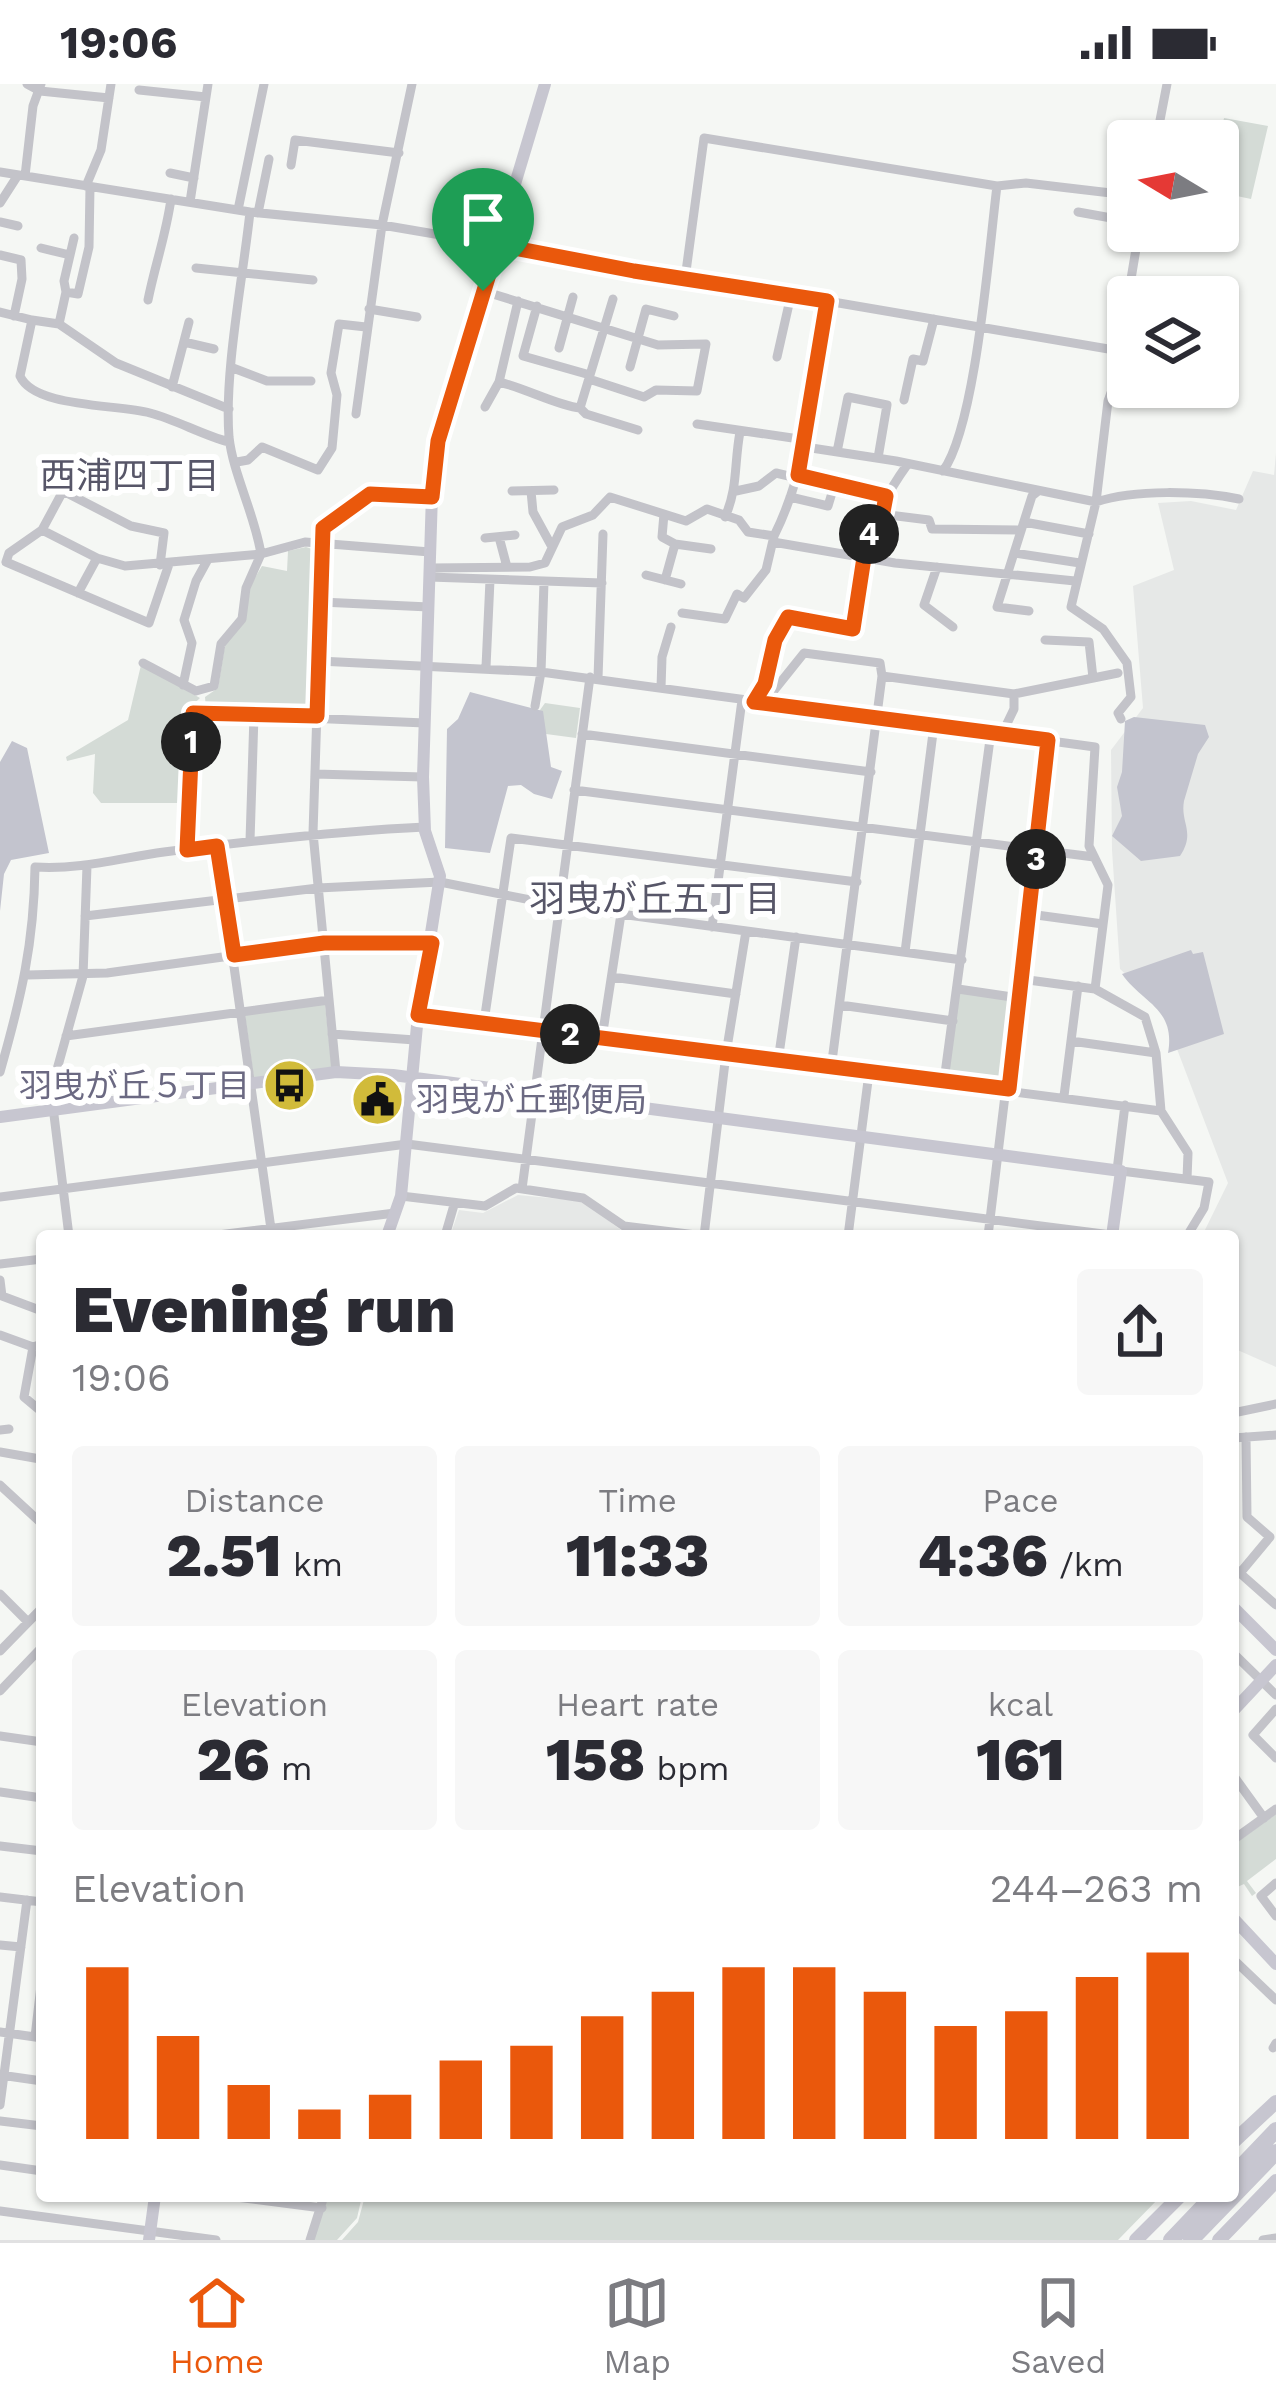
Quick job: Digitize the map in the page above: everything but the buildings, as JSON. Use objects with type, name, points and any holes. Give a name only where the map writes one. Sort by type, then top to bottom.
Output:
[{"type":"highway","points":[[1239,2169],[1276,2130]]},
{"type":"highway","points":[[1239,2190],[1276,2152]]},
{"type":"highway","points":[[1171,2240],[1207,2202]]},
{"type":"highway","points":[[1191,2240],[1228,2202]]},
{"type":"main road","points":[[1239,2136],[1276,2102]]},
{"type":"main road","points":[[1219,2240],[1276,2181]]},
{"type":"main road","points":[[1136,2240],[1174,2202]]},
{"type":"street","points":[[27,84],[109,98]]},
{"type":"street","points":[[66,292],[77,294],[85,267],[88,187],[101,150],[111,84]]},
{"type":"street","points":[[190,202],[208,84]]},
{"type":"street","points":[[143,663],[196,691],[214,686],[220,644],[242,619],[246,588],[261,554],[230,442],[229,409],[264,84]]},
{"type":"street","points":[[356,413],[382,225],[412,84]]},
{"type":"street","points":[[389,1230],[401,1196],[418,1015],[440,882],[424,826],[423,778],[438,441],[544,84]]},
{"type":"street","points":[[1160,120],[1167,84]]},
{"type":"street","points":[[0,203],[22,175],[33,106],[41,87]]},
{"type":"street","points":[[139,90],[206,97]]},
{"type":"street","points":[[685,279],[704,137],[997,186],[1026,183],[1107,193]]},
{"type":"street","points":[[291,165],[296,140],[399,153]]},
{"type":"street","points":[[249,211],[269,159]]},
{"type":"street","points":[[0,172],[249,211],[382,225],[1107,349]]},
{"type":"street","points":[[170,173],[194,178]]},
{"type":"street","points":[[943,471],[959,434],[997,186]]},
{"type":"street","points":[[148,300],[156,261],[164,248],[171,199]]},
{"type":"street","points":[[1078,212],[1107,217]]},
{"type":"street","points":[[0,222],[18,226]]},
{"type":"street","points":[[58,324],[74,238]]},
{"type":"street","points":[[41,248],[70,255]]},
{"type":"street","points":[[0,254],[21,260],[14,316]]},
{"type":"street","points":[[196,268],[313,280]]},
{"type":"street","points":[[483,291],[537,306],[605,326],[658,345],[706,344],[697,391],[656,390],[644,397],[523,356],[537,306]]},
{"type":"street","points":[[778,357],[791,295]]},
{"type":"street","points":[[559,348],[573,297]]},
{"type":"street","points":[[580,408],[613,299]]},
{"type":"street","points":[[485,406],[499,382],[518,301]]},
{"type":"street","points":[[682,613],[725,619],[736,595],[744,598],[766,570],[805,444],[827,301]]},
{"type":"street","points":[[369,309],[417,317]]},
{"type":"street","points":[[630,368],[646,309],[674,316]]},
{"type":"street","points":[[0,312],[58,324],[116,363],[229,409]]},
{"type":"street","points":[[32,320],[20,376],[32,391],[154,414],[230,442]]},
{"type":"street","points":[[904,400],[913,359],[922,361],[934,320]]},
{"type":"street","points":[[172,387],[189,322]]},
{"type":"street","points":[[236,462],[248,460],[262,447],[318,470],[332,448],[337,395],[331,373],[339,324],[366,327]]},
{"type":"street","points":[[184,342],[214,349]]},
{"type":"street","points":[[233,368],[267,381],[311,381]]},
{"type":"street","points":[[499,382],[544,394],[574,410],[580,408]]},
{"type":"street","points":[[837,452],[848,398],[887,405],[878,458]]},
{"type":"street","points":[[580,408],[638,430]]},
{"type":"street","points":[[1107,408],[1096,502],[1072,611],[1103,629],[1127,663],[1131,697],[1118,713],[1121,718]]},
{"type":"street","points":[[697,424],[1096,502],[1183,491],[1239,499]]},
{"type":"street","points":[[725,517],[736,491],[734,461],[740,432]]},
{"type":"street","points":[[759,702],[775,640],[788,617],[853,629],[867,538],[907,465]]},
{"type":"street","points":[[736,491],[759,486],[776,473],[886,496]]},
{"type":"street","points":[[790,497],[828,506],[835,483]]},
{"type":"street","points":[[63,490],[131,526],[164,532],[164,565],[149,622],[6,562],[9,553],[42,530],[63,490]]},
{"type":"street","points":[[512,491],[554,490]]},
{"type":"street","points":[[531,491],[533,512],[551,545]]},
{"type":"street","points":[[1029,610],[997,607],[1037,492]]},
{"type":"street","points":[[336,1072],[313,833],[323,528],[370,494],[432,497]]},
{"type":"street","points":[[429,573],[545,563],[562,526],[593,514],[610,497],[692,521],[707,509],[739,520],[748,532],[863,557],[1076,581]]},
{"type":"street","points":[[664,514],[662,537],[675,544],[711,549]]},
{"type":"street","points":[[881,514],[929,520],[932,529],[968,526],[1003,533],[1022,526],[1090,533]]},
{"type":"street","points":[[42,530],[97,558],[125,566],[261,554],[305,542],[430,552]]},
{"type":"street","points":[[522,1189],[574,790],[594,678],[604,534]]},
{"type":"street","points":[[485,538],[515,535]]},
{"type":"street","points":[[499,537],[507,567]]},
{"type":"street","points":[[665,580],[675,544]]},
{"type":"street","points":[[1013,553],[1080,563]]},
{"type":"street","points":[[78,592],[97,558]]},
{"type":"street","points":[[183,685],[192,643],[184,620],[207,561]]},
{"type":"street","points":[[937,567],[925,605],[953,627]]},
{"type":"street","points":[[429,573],[602,583]]},
{"type":"street","points":[[646,575],[681,584]]},
{"type":"street","points":[[486,668],[490,580]]},
{"type":"street","points":[[535,706],[542,672],[544,582]]},
{"type":"street","points":[[321,602],[429,607]]},
{"type":"street","points":[[661,688],[662,657],[671,627]]},
{"type":"street","points":[[1045,640],[1089,642],[1093,678]]},
{"type":"street","points":[[759,702],[804,653],[880,663],[871,772],[831,1069]]},
{"type":"street","points":[[319,661],[542,672],[1095,747],[1089,846],[1108,885],[1095,989]]},
{"type":"street","points":[[882,676],[1014,694],[1118,673]]},
{"type":"street","points":[[944,1082],[996,733],[1014,709],[1014,694]]},
{"type":"street","points":[[712,926],[742,700]]},
{"type":"street","points":[[187,850],[193,713],[425,723]]},
{"type":"street","points":[[250,841],[254,715]]},
{"type":"street","points":[[905,952],[934,725]]},
{"type":"street","points":[[582,734],[871,772]]},
{"type":"street","points":[[989,1230],[1048,740]]},
{"type":"street","points":[[315,774],[423,778]]},
{"type":"street","points":[[574,790],[1094,857]]},
{"type":"street","points":[[0,1072],[27,975],[35,867],[87,866],[313,833],[424,826]]},
{"type":"street","points":[[484,1022],[511,838],[857,882]]},
{"type":"street","points":[[217,846],[272,1230]]},
{"type":"street","points":[[68,1230],[51,1091],[83,976],[87,866]]},
{"type":"street","points":[[86,916],[318,888],[440,882],[561,906],[962,959]]},
{"type":"street","points":[[602,1038],[621,914]]},
{"type":"street","points":[[1029,914],[1103,924]]},
{"type":"street","points":[[705,1230],[746,931]]},
{"type":"street","points":[[778,1061],[796,938]]},
{"type":"street","points":[[27,975],[83,976],[324,943],[432,943]]},
{"type":"street","points":[[612,977],[736,994]]},
{"type":"street","points":[[1021,980],[1095,989],[1145,1017],[1156,1053],[1161,1112],[1189,1153],[1187,1179]]},
{"type":"street","points":[[1064,1096],[1078,986]]},
{"type":"street","points":[[958,989],[1019,998]]},
{"type":"street","points":[[66,1036],[329,1000]]},
{"type":"street","points":[[840,1005],[953,1021]]},
{"type":"street","points":[[418,1015],[1161,1112]]},
{"type":"street","points":[[332,1034],[416,1040]]},
{"type":"street","points":[[1071,1042],[1156,1053]]},
{"type":"street","points":[[0,1117],[336,1072],[411,1078],[1209,1182],[1204,1208],[1191,1230]]},
{"type":"street","points":[[849,1230],[869,1073]]},
{"type":"street","points":[[1114,1230],[1125,1105]]},
{"type":"street","points":[[0,1197],[407,1144],[1071,1230]]},
{"type":"street","points":[[401,1196],[485,1206],[516,1188],[583,1198],[624,1226],[656,1230]]},
{"type":"street","points":[[447,1230],[454,1205]]},
{"type":"street","points":[[285,1230],[396,1213]]},
{"type":"street","points":[[0,1264],[36,1260]]},
{"type":"street","points":[[0,1280],[2,1296],[36,1309]]},
{"type":"street","points":[[0,1335],[36,1346]]},
{"type":"street","points":[[36,1350],[24,1397],[36,1407]]},
{"type":"street","points":[[1239,1412],[1276,1404]]},
{"type":"street","points":[[1239,1438],[1276,1435]]},
{"type":"street","points":[[1239,1568],[1273,1534],[1247,1517],[1246,1437]]},
{"type":"street","points":[[0,1452],[36,1459]]},
{"type":"street","points":[[0,1485],[36,1518]]},
{"type":"street","points":[[1239,1572],[1274,1601]]},
{"type":"street","points":[[0,1594],[28,1622]]},
{"type":"street","points":[[1239,1613],[1276,1650]]},
{"type":"street","points":[[0,1652],[36,1614]]},
{"type":"street","points":[[0,1691],[36,1653]]},
{"type":"street","points":[[1239,1659],[1276,1695]]},
{"type":"street","points":[[1239,1705],[1276,1665]]},
{"type":"street","points":[[1276,1709],[1252,1735],[1276,1757]]},
{"type":"street","points":[[0,1736],[36,1741]]},
{"type":"street","points":[[1239,1783],[1264,1818]]},
{"type":"street","points":[[0,1792],[36,1797]]},
{"type":"street","points":[[1239,1836],[1276,1809]]},
{"type":"street","points":[[0,1846],[36,1851]]},
{"type":"street","points":[[1276,1883],[1261,1896],[1276,1916]]},
{"type":"street","points":[[0,1897],[36,1901]]},
{"type":"street","points":[[0,2105],[5,2033],[27,1900]]},
{"type":"street","points":[[1239,1924],[1276,1964]]},
{"type":"street","points":[[0,1945],[21,1947]]},
{"type":"street","points":[[1239,1965],[1276,2000]]},
{"type":"street","points":[[0,1988],[15,1990]]},
{"type":"street","points":[[5,2033],[36,2037]]},
{"type":"street","points":[[2,2076],[36,2080]]},
{"type":"street","points":[[0,2120],[36,2125]]},
{"type":"street","points":[[0,2165],[36,2170]]},
{"type":"street","points":[[149,2236],[153,2202]]},
{"type":"street","points":[[310,2240],[323,2202]]},
{"type":"street","points":[[0,2211],[149,2236],[216,2240]]},
{"type":"street","points":[[1263,2240],[1276,2238]]},
{"type":"shaded area","points":[[1239,121],[1268,126],[1251,199],[1239,196]]},
{"type":"shaded area","points":[[1276,453],[1276,1367],[1239,1351],[1239,1230],[1205,1230],[1228,1183],[1161,1007],[1120,969],[1111,750],[1143,708],[1133,586],[1174,570],[1158,503],[1191,501],[1236,510],[1253,471],[1274,475]]},
{"type":"shaded area","points":[[315,550],[308,713],[206,709],[205,697],[218,688],[225,645],[244,621],[248,589],[262,566],[287,571],[288,551]]},
{"type":"shaded area","points":[[141,665],[200,698],[183,714],[181,803],[101,803],[93,793],[95,754],[67,761],[66,757],[128,720]]},
{"type":"shaded area","points":[[470,692],[543,711],[551,767],[562,771],[552,799],[521,785],[508,786],[490,853],[445,848],[447,729],[458,719]]},
{"type":"shaded area","points":[[545,703],[580,708],[576,738],[546,734],[540,710]]},
{"type":"shaded area","points":[[1134,717],[1205,725],[1209,737],[1198,754],[1184,801],[1187,840],[1180,856],[1141,861],[1112,836],[1122,816],[1117,787],[1125,721]]},
{"type":"shaded area","points":[[12,741],[27,748],[49,853],[11,860],[4,874],[0,911],[0,762]]},
{"type":"shaded area","points":[[1191,950],[1193,954],[1203,952],[1224,1034],[1168,1053],[1162,1016],[1122,974]]},
{"type":"shaded area","points":[[959,991],[1016,1000],[1006,1089],[944,1081]]},
{"type":"shaded area","points":[[325,1004],[332,1068],[254,1079],[245,1015]]},
{"type":"shaded area","points":[[518,1195],[582,1201],[621,1230],[452,1230],[459,1210],[483,1213]]},
{"type":"shaded area","points":[[1276,1814],[1276,1859],[1247,1881],[1256,1893],[1252,1896],[1244,1884],[1239,1886],[1239,1841]]},
{"type":"shaded area","points":[[325,2202],[361,2202],[357,2218],[337,2240],[314,2240]]},
{"type":"shaded area","points":[[363,2202],[1155,2202],[1118,2240],[342,2240],[358,2222]]},
{"type":"place","name":"羽曳が丘５丁目","points":[[289,1085]]},
{"type":"place","name":"羽曳が丘郵便局","points":[[377,1099]]},
{"type":"district","name":"西浦四丁目","points":[[130,475]]},
{"type":"district","name":"羽曳が丘五丁目","points":[[655,898]]},
{"type":"route","points":[[498,245],[827,301],[798,475],[886,496],[862,556],[853,629],[788,617],[754,702],[1048,740],[1009,1089],[418,1015],[432,943],[324,943],[234,955],[217,846],[187,850],[193,713],[317,716],[323,528],[370,494],[432,497],[438,441],[483,291],[498,245]]}]
